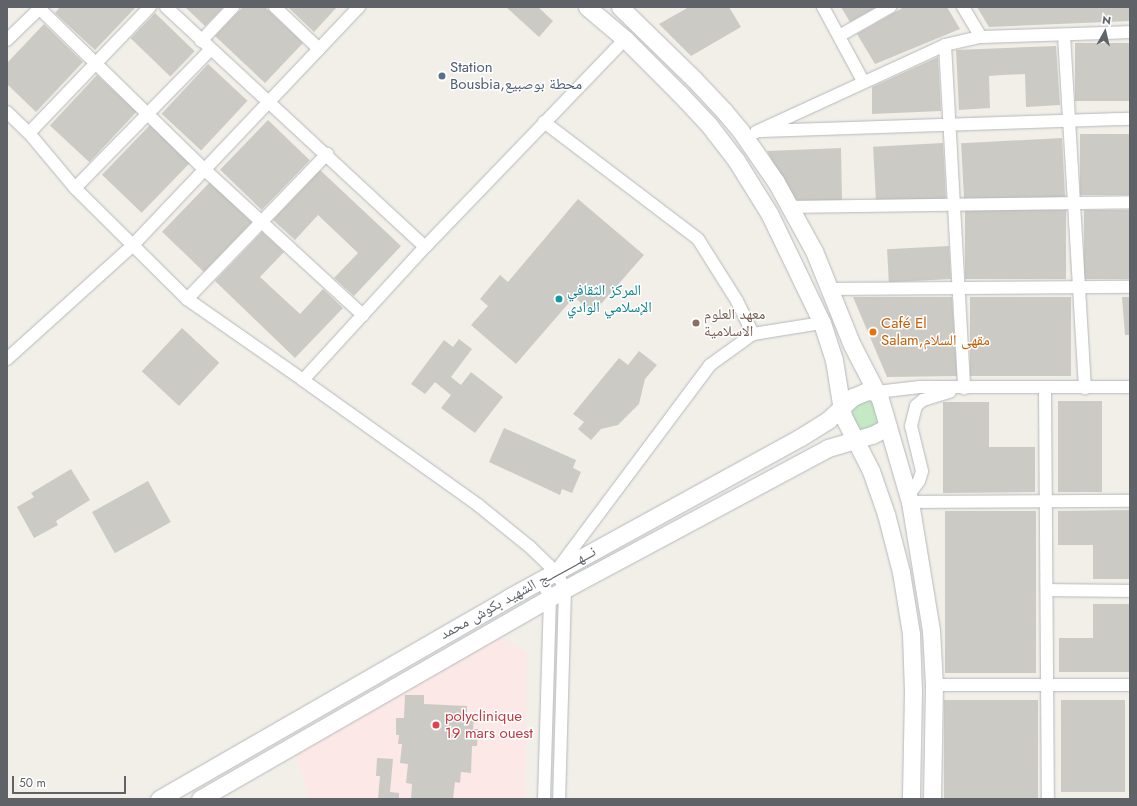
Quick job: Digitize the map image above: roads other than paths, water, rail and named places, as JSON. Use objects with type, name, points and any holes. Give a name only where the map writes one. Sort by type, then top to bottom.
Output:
[{"type":"main road","points":[[587,7],[625,39],[709,124],[736,160],[769,213],[822,323],[834,360],[845,423],[867,460],[886,514],[901,572],[911,634],[913,691],[911,799]]},
{"type":"main road","points":[[620,7],[748,131],[791,207],[830,289],[852,345],[877,392],[909,499],[930,623],[934,685],[932,799]]},
{"type":"main road","name":"نـــهـــــــــــج الشهيد بكوش محمد","points":[[159,799],[548,576],[801,437],[860,394],[877,392]]},
{"type":"main road","name":"نـــهـــــــــــج الشهيد بكوش محمد","points":[[200,799],[550,597],[828,448],[872,436],[888,427]]},
{"type":"street","points":[[28,133],[94,63],[150,7]]},
{"type":"street","points":[[166,7],[210,50],[327,154],[425,247]]},
{"type":"street","points":[[201,41],[233,7]]},
{"type":"street","points":[[276,7],[319,49]]},
{"type":"street","points":[[7,359],[132,246],[268,101],[359,7]]},
{"type":"street","points":[[823,7],[863,81]]},
{"type":"street","points":[[839,36],[890,7]]},
{"type":"street","points":[[963,7],[982,37]]},
{"type":"street","points":[[7,40],[40,8],[94,63],[149,114],[204,169],[262,219],[363,316]]},
{"type":"street","points":[[748,131],[945,45],[982,37],[1130,32]]},
{"type":"street","points":[[1064,34],[1085,388]]},
{"type":"street","points":[[304,380],[425,247],[625,39]]},
{"type":"street","points":[[945,45],[956,205],[964,388]]},
{"type":"street","points":[[75,188],[210,50]]},
{"type":"street","points":[[7,112],[28,133],[75,188],[186,299],[304,380],[478,505],[530,547],[548,576],[565,589],[559,799]]},
{"type":"street","points":[[748,131],[950,126],[1130,119]]},
{"type":"street","points":[[544,122],[698,239],[737,301],[753,334]]},
{"type":"street","points":[[186,299],[262,219],[327,154]]},
{"type":"street","points":[[791,207],[1130,202]]},
{"type":"street","points":[[830,289],[1130,287]]},
{"type":"street","points":[[544,799],[550,597],[548,576],[710,365],[753,334],[822,323]]},
{"type":"street","points":[[877,392],[920,387],[1130,387]]},
{"type":"street","points":[[964,388],[923,400],[916,406],[911,426],[922,476],[909,499],[1130,501]]},
{"type":"street","points":[[1045,388],[1048,799]]},
{"type":"street","points":[[1047,590],[1130,591]]},
{"type":"street","points":[[934,685],[1130,685]]},
{"type":"place","name":"Station Bousbia,محطة بوصبيع","points":[[442,76]]},
{"type":"place","name":"المركز الثقافي الإسلامي الوادي","points":[[559,299]]},
{"type":"place","name":"معهد العلوم الاسلامية","points":[[696,323]]},
{"type":"place","name":"Café El Salam,مقهى السلام","points":[[873,332]]},
{"type":"place","name":"polyclinique 19 mars ouest","points":[[436,725]]}]
